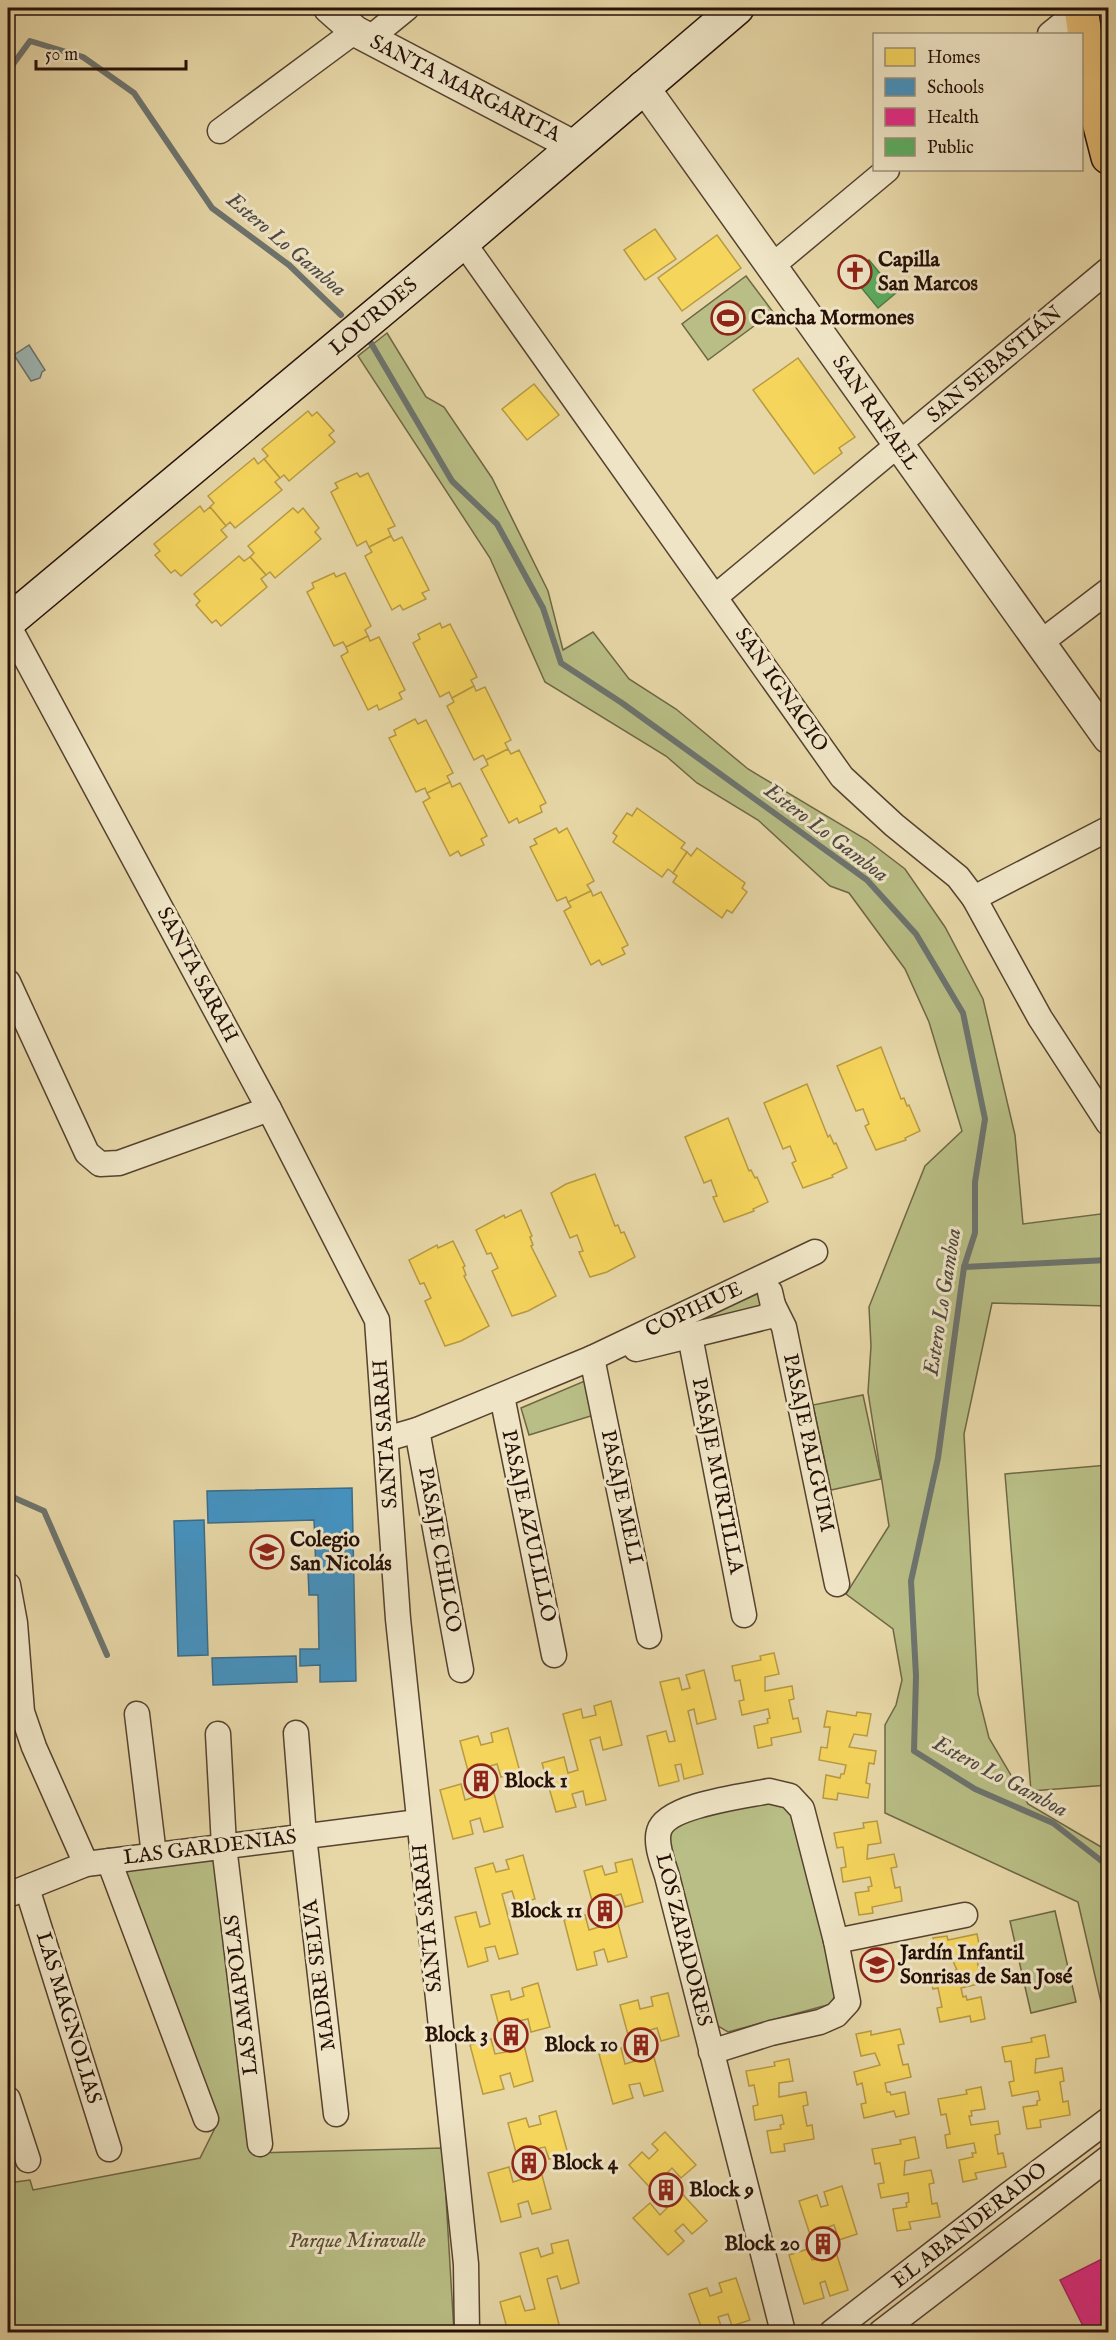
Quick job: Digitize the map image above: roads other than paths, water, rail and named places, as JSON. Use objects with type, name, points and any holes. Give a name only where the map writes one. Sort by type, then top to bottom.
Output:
[{"type":"main road","name":"LOURDES","points":[[8,623],[463,242],[737,8]]},
{"type":"main road","points":[[1081,8],[1096,110],[1108,157]]},
{"type":"street","name":"SANTA MARGARITA","points":[[329,8],[362,35],[574,146]]},
{"type":"street","points":[[220,131],[406,8]]},
{"type":"street","points":[[1051,33],[1081,8]]},
{"type":"street","name":"SAN RAFAEL","points":[[643,86],[1108,738]]},
{"type":"street","points":[[772,266],[887,171]]},
{"type":"street","name":"SAN IGNACIO","points":[[463,242],[842,777],[894,825],[958,877],[974,898],[1040,1018],[1108,1123]]},
{"type":"street","name":"SAN SEBASTIÁN","points":[[715,597],[1108,270]]},
{"type":"street","points":[[1040,643],[1108,591]]},
{"type":"street","name":"SANTA SARAH","points":[[8,623],[269,1109],[377,1320],[398,1618],[466,2264],[467,2332]]},
{"type":"street","points":[[974,898],[1108,829]]},
{"type":"street","points":[[8,982],[87,1153],[100,1164],[118,1163],[269,1109]]},
{"type":"street","points":[[751,1283],[814,1252]]},
{"type":"street","name":"COPIHUE","points":[[386,1439],[417,1430],[592,1358],[751,1283],[769,1289],[773,1305],[770,1316],[765,1318],[592,1358]]},
{"type":"street","name":"PASAJE PALGUIM","points":[[773,1305],[784,1327],[837,1584]]},
{"type":"street","name":"PASAJE MURTILLA","points":[[690,1336],[744,1615]]},
{"type":"street","name":"PASAJE MELI","points":[[592,1358],[649,1636]]},
{"type":"street","name":"PASAJE AZULILLO","points":[[502,1396],[554,1655]]},
{"type":"street","name":"PASAJE CHILCO","points":[[417,1430],[461,1670]]},
{"type":"street","points":[[8,1585],[15,1623],[22,1712]]},
{"type":"street","points":[[8,1689],[22,1712],[34,1747],[97,1862],[206,2119]]},
{"type":"street","points":[[137,1714],[154,1855]]},
{"type":"street","name":"MADRE SELVA","points":[[296,1733],[304,1836],[336,2114]]},
{"type":"street","name":"LAS AMAPOLAS","points":[[218,1734],[224,1846],[260,2144]]},
{"type":"street","name":"LOS ZAPADORES","points":[[711,2052],[837,2015],[848,2002],[836,1941],[802,1809],[790,1796],[769,1791],[675,1813],[661,1825],[658,1841],[711,2052],[783,2332]]},
{"type":"street","name":"LAS GARDENIAS","points":[[17,1891],[97,1862],[418,1822]]},
{"type":"street","name":"LAS MAGNOLIAS","points":[[17,1891],[109,2149]]},
{"type":"street","points":[[836,1941],[965,1915]]},
{"type":"street","points":[[8,2099],[28,2160]]},
{"type":"street","name":"EL ABANDERADO","points":[[832,2332],[1008,2194],[1108,2120]]},
{"type":"street","name":"EL ABANDERADO","points":[[881,2332],[1108,2158]]},
{"type":"water","points":[[29,345],[45,370],[40,378],[31,381],[14,355]]},
{"type":"waterway","name":"Estero Lo Gamboa","points":[[8,71],[30,41],[83,57],[134,93],[212,208],[289,265],[341,315]]},
{"type":"waterway","name":"Estero Lo Gamboa","points":[[368,338],[452,481],[497,524],[543,608],[561,663],[622,703],[867,880],[916,934],[963,1013],[985,1119],[975,1182],[975,1233],[964,1267],[938,1458],[911,1581],[916,1676],[914,1751],[975,1789],[1053,1823],[1108,1866]]},
{"type":"waterway","points":[[964,1267],[1108,1260]]},
{"type":"waterway","points":[[8,1480],[10,1496],[44,1511],[107,1655]]},
{"type":"place","name":"Capilla San Marcos","points":[[855,272]]},
{"type":"place","name":"Cancha Mormones","points":[[728,318]]},
{"type":"place","name":"Colegio San Nicolás","points":[[267,1552]]},
{"type":"place","name":"Block 1","points":[[481,1781]]},
{"type":"place","name":"Block 11","points":[[605,1911]]},
{"type":"place","name":"Jardín Infantil Sonrisas de San José","points":[[877,1965]]},
{"type":"place","name":"Block 3","points":[[511,2035]]},
{"type":"place","name":"Block 10","points":[[641,2045]]},
{"type":"place","name":"Block 4","points":[[529,2163]]},
{"type":"place","name":"Block 9","points":[[666,2190]]},
{"type":"place","name":"Block 20","points":[[823,2244]]},
{"type":"park label","name":"Parque Miravalle","points":[[357,2241]]}]
